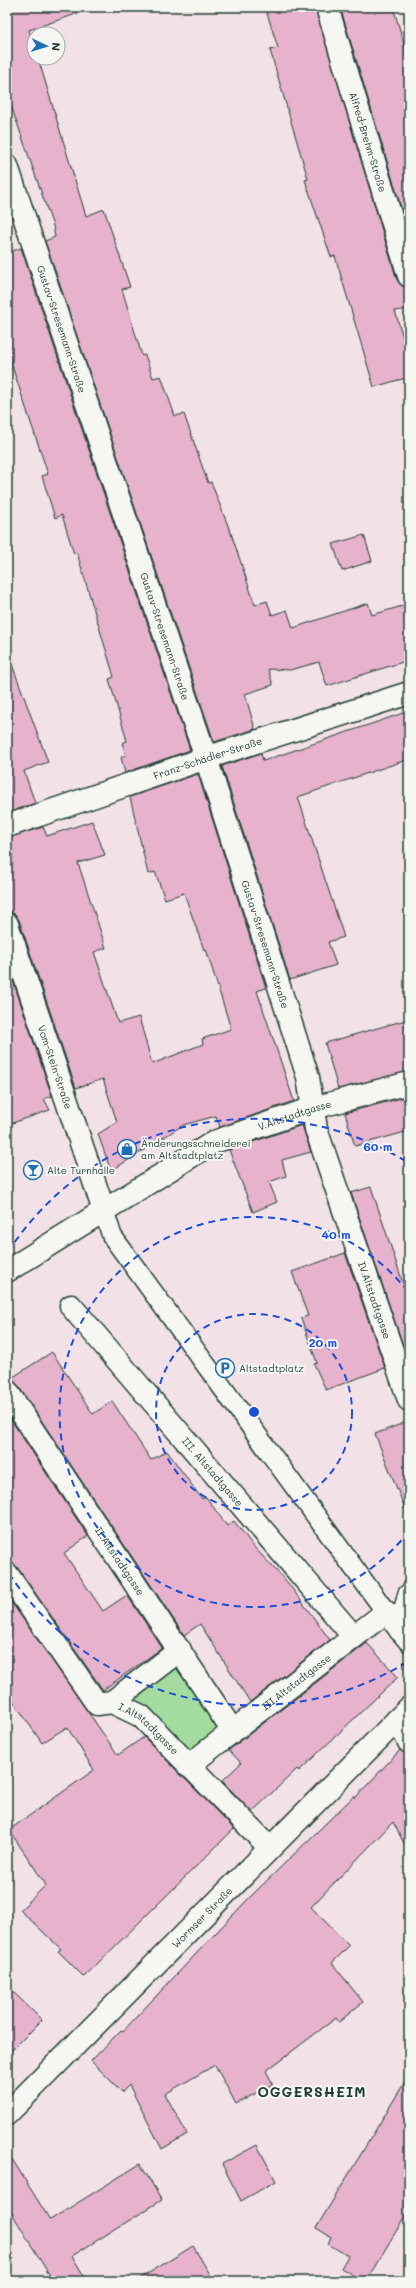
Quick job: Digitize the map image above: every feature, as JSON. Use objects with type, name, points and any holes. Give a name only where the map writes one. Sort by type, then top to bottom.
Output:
[{"type":"street","name":"Alfred-Brehm-Straße","points":[[327,7],[409,276]]},
{"type":"street","name":"Gustav-Stresemann-Straße","points":[[7,166],[206,758],[308,1077],[313,1108]]},
{"type":"street","name":"Franz-Schädler-Straße","points":[[7,826],[206,758],[409,693]]},
{"type":"street","name":"Vom-Stein-Straße","points":[[7,924],[104,1211]]},
{"type":"street","name":"V.Altstadtgasse","points":[[104,1211],[214,1142],[313,1108],[409,1083]]},
{"type":"street","name":"IV.Altstadtgasse","points":[[313,1108],[316,1129],[409,1400]]},
{"type":"street","points":[[7,1271],[104,1211]]},
{"type":"street","name":"III. Altstadtgasse","points":[[71,1306],[354,1637]]},
{"type":"street","name":"II.Altstadtgasse","points":[[7,1391],[232,1730]]},
{"type":"street","name":"I.Altstadtgasse","points":[[7,1574],[97,1704],[112,1702],[141,1716],[188,1766],[269,1847]]},
{"type":"street","points":[[405,1635],[409,1595]]},
{"type":"street","points":[[386,1612],[405,1635]]},
{"type":"street","name":"III.Altstadtgasse","points":[[188,1766],[232,1730],[386,1612]]},
{"type":"street","points":[[112,1702],[180,1650]]},
{"type":"street","name":"Wormser Straße","points":[[403,1714],[409,1742]]},
{"type":"street","name":"Wormser Straße","points":[[7,2114],[269,1847],[403,1714]]},
{"type":"lane","points":[[104,1211],[112,1236],[386,1612]]},
{"type":"green space","points":[[180,1650],[232,1730],[188,1766],[112,1702]]},
{"type":"building","points":[[7,7],[81,7],[82,12],[41,26],[26,26],[26,66],[40,66],[86,216],[104,209],[130,287],[122,289],[142,356],[145,355],[153,378],[161,376],[175,416],[184,414],[208,483],[211,482],[232,536],[255,605],[267,601],[272,615],[287,610],[293,628],[368,603],[372,615],[409,604],[409,660],[327,686],[319,662],[290,670],[268,669],[273,685],[245,694],[255,729],[214,742],[45,241],[55,237],[53,226],[7,94]]},
{"type":"building","points":[[265,7],[315,7],[397,280],[401,285],[409,288],[409,309],[395,311],[409,357],[409,377],[374,387],[335,256],[331,257],[305,180],[308,179],[270,50],[278,48]]},
{"type":"building","points":[[340,7],[393,7],[409,60],[409,233]]},
{"type":"building","points":[[21,248],[190,750],[125,773],[121,757],[126,755],[122,743],[127,741],[109,679],[114,677],[77,553],[74,554],[62,515],[55,518],[42,476],[48,474],[7,351],[7,253]]},
{"type":"building","points":[[364,535],[372,561],[342,571],[333,544]]},
{"type":"building","points":[[7,659],[10,659],[48,762],[24,771],[35,803],[7,813]]},
{"type":"building","points":[[409,711],[409,759],[298,797],[344,937],[328,942],[336,965],[290,980],[222,766],[261,753],[263,761]]},
{"type":"building","points":[[198,774],[266,988],[257,991],[294,1101],[220,1127],[216,1116],[183,1125],[111,1171],[98,1134],[117,1122],[103,1079],[76,1088],[19,920],[15,914],[7,912],[7,838],[43,827],[47,836],[92,821],[105,855],[78,863],[106,948],[94,952],[118,1023],[139,1017],[152,1064],[203,1044],[202,1039],[231,1029],[206,949],[204,950],[184,893],[165,899],[155,872],[148,874],[130,797]]},
{"type":"building","points":[[7,963],[52,1096],[44,1099],[50,1110],[7,1125]]},
{"type":"building","points":[[409,1019],[409,1071],[338,1089],[325,1043]]},
{"type":"building","points":[[409,1096],[409,1131],[355,1146],[345,1113]]},
{"type":"building","points":[[302,1125],[311,1152],[282,1160],[286,1176],[269,1182],[277,1202],[253,1212],[229,1150]]},
{"type":"building","points":[[371,1187],[409,1301],[408,1360],[351,1193]]},
{"type":"building","points":[[345,1253],[385,1368],[326,1390],[314,1364],[317,1363],[301,1318],[308,1316],[292,1272]]},
{"type":"building","points":[[52,1352],[93,1414],[112,1401],[151,1460],[167,1451],[202,1499],[206,1497],[227,1526],[234,1521],[254,1547],[288,1583],[330,1640],[250,1702],[200,1624],[184,1635],[17,1384],[10,1379]]},
{"type":"building","points":[[7,1414],[88,1536],[64,1553],[103,1611],[127,1595],[162,1648],[103,1690],[17,1567],[7,1562]]},
{"type":"building","points":[[409,1421],[409,1516],[408,1516],[375,1434]]},
{"type":"building","points":[[7,1596],[118,1755],[144,1737],[234,1829],[84,1977],[58,1951],[61,1949],[20,1910],[46,1885],[9,1830],[94,1770],[67,1727],[42,1743],[7,1692]]},
{"type":"building","points":[[367,1643],[398,1677],[299,1771],[297,1769],[252,1812],[222,1781],[241,1763],[229,1750]]},
{"type":"building","points":[[400,1750],[409,1754],[409,1853],[393,1822],[311,1907],[349,1946],[332,1963],[363,2002],[339,2022],[336,2018],[266,2071],[273,2084],[236,2104],[215,2065],[165,2094],[187,2134],[162,2149],[129,2085],[122,2092],[91,2061],[121,2030],[123,2031],[250,1897],[354,1796],[355,1798]]},
{"type":"building","points":[[7,1986],[42,2020],[7,2055]]},
{"type":"building","points":[[409,2075],[409,2210],[366,2281],[362,2281],[341,2268],[348,2256],[328,2244],[331,2237],[316,2228]]},
{"type":"building","points":[[257,2145],[276,2181],[241,2201],[222,2164]]},
{"type":"building","points":[[7,2151],[50,2220],[140,2164],[162,2200],[72,2256],[87,2281],[53,2281],[7,2205]]},
{"type":"building","points":[[193,2246],[214,2281],[136,2281]]},
{"type":"place","name":"Änderungsschneiderei am Altstadtplatz","points":[[127,1149]]},
{"type":"place","name":"Alte Turnhalle","points":[[33,1170]]},
{"type":"place","name":"Altstadtplatz","points":[[225,1368]]},
{"type":"district","name":"OGGERSHEIM","points":[[312,2091]]}]
